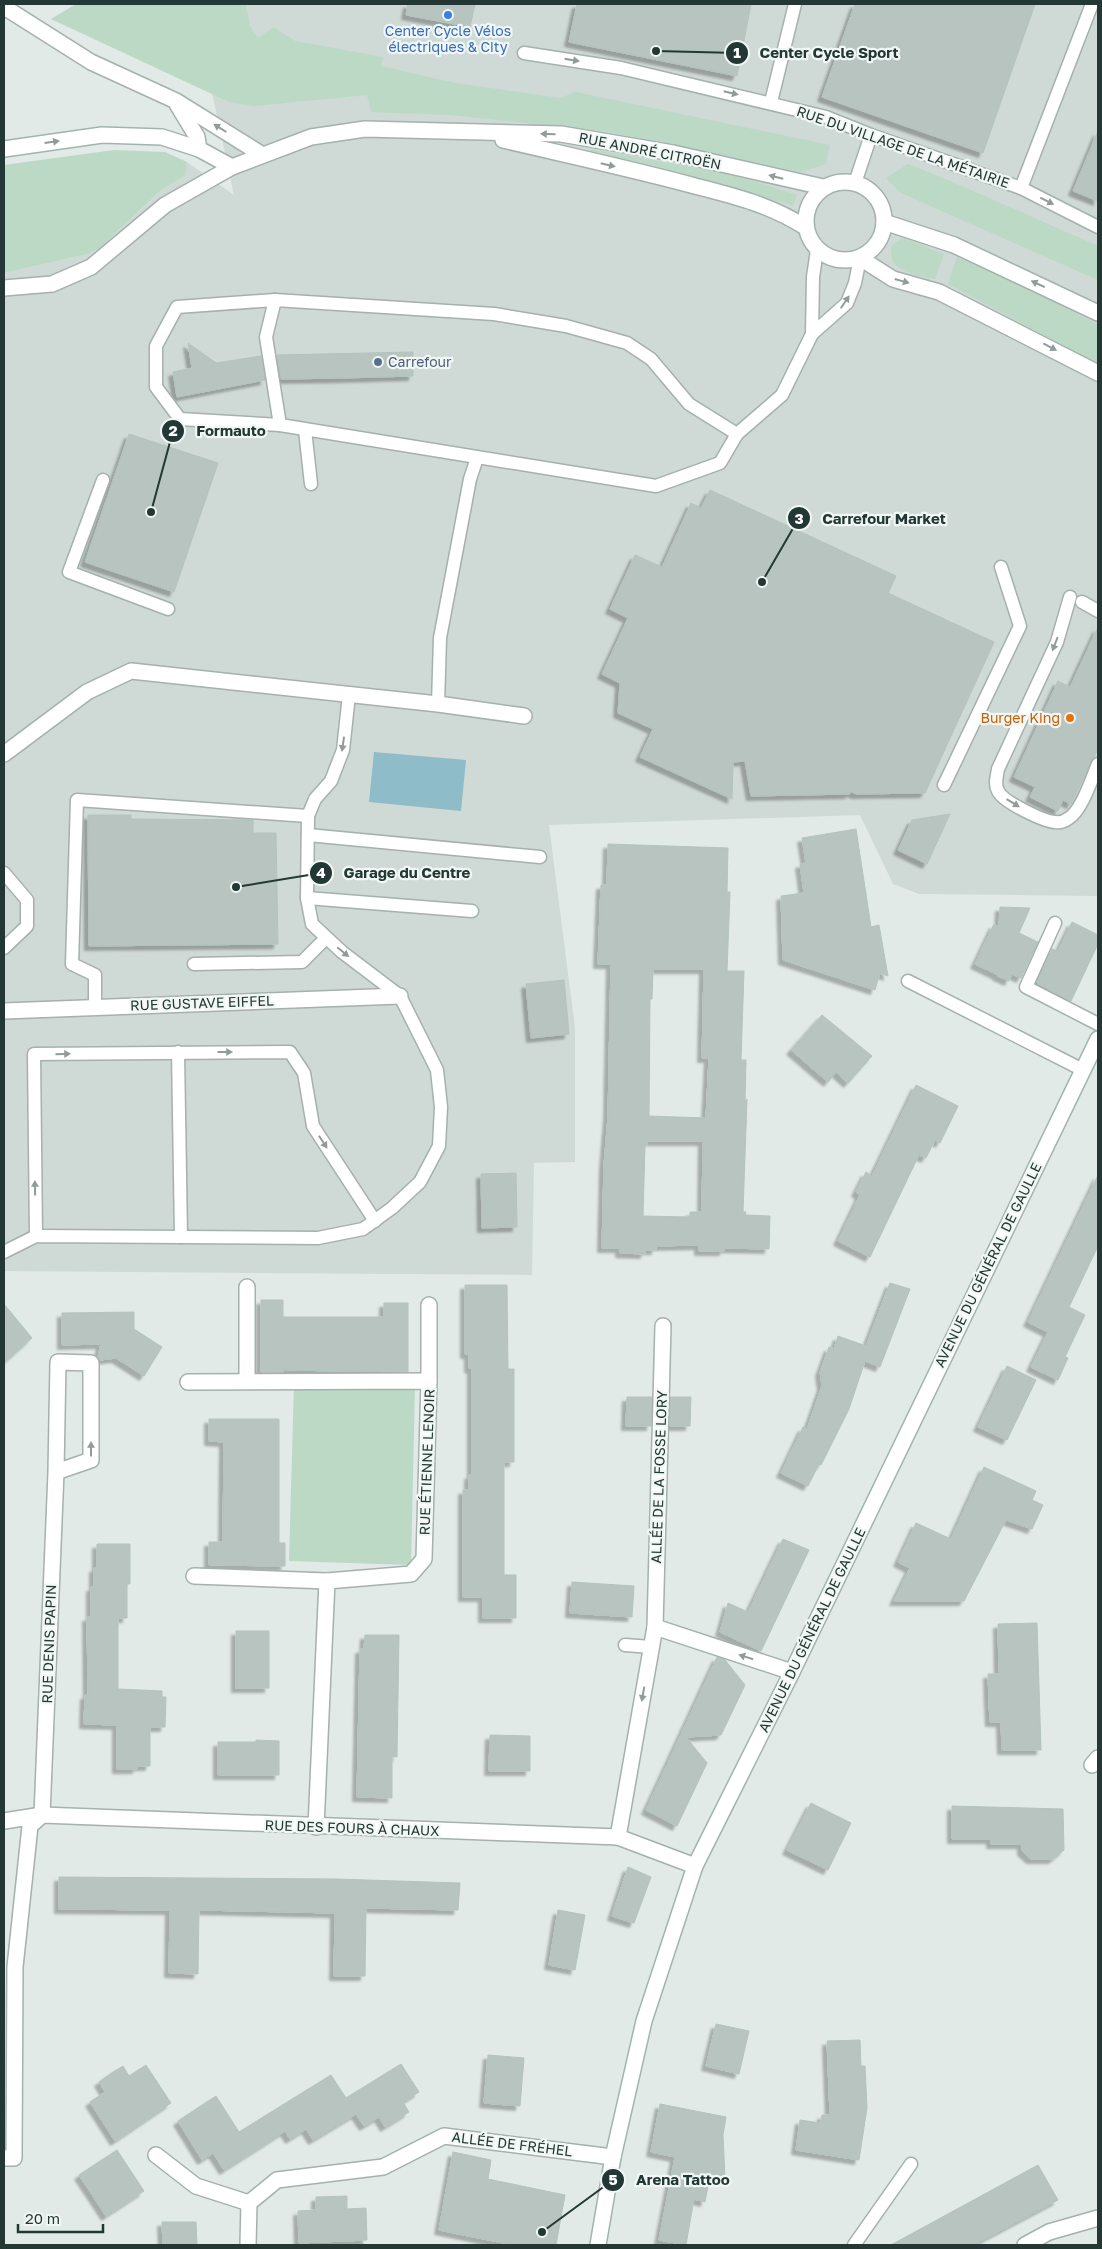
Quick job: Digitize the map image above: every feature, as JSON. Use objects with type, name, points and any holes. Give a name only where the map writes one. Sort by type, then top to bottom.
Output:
[{"type":"street","points":[[4,7],[91,62],[176,101],[261,154]]},
{"type":"street","points":[[176,101],[197,137],[199,149]]},
{"type":"street","name":"RUE ANDRÉ CITROËN","points":[[4,288],[52,284],[91,267],[165,205],[232,167],[261,154],[312,137],[365,129],[561,134],[673,152],[824,187]]},
{"type":"street","name":"RUE ANDRÉ CITROËN","points":[[475,133],[670,179],[758,203],[787,215],[805,227]]},
{"type":"street","points":[[4,149],[102,135],[162,137],[199,149],[232,167]]},
{"type":"street","points":[[834,183],[855,183],[867,188],[877,198],[882,209],[884,222],[878,243],[870,252],[860,258],[837,260],[817,250],[809,239],[805,227],[808,204],[824,187],[834,183]]},
{"type":"street","points":[[884,222],[954,245],[1098,313]]},
{"type":"street","points":[[860,258],[893,279],[939,292],[1098,373]]},
{"type":"street","points":[[4,754],[88,692],[131,671],[438,704],[524,716]]},
{"type":"street","name":"RUE GUSTAVE EIFFEL","points":[[4,1011],[400,996]]},
{"type":"street","name":"AVENUE DU GÉNÉRAL DE GAULLE","points":[[598,2245],[613,2158],[644,2021],[695,1866],[792,1672],[1098,1039]]},
{"type":"street","points":[[247,1287],[247,1380]]},
{"type":"street","points":[[429,1306],[429,1381]]},
{"type":"street","name":"ALLÉE DE LA FOSSE LORY","points":[[618,1837],[651,1647],[656,1628],[664,1326]]},
{"type":"street","name":"RUE DENIS PAPIN","points":[[42,1816],[56,1472],[58,1362],[91,1363],[92,1460],[56,1472]]},
{"type":"street","name":"RUE ÉTIENNE LENOIR","points":[[188,1382],[247,1380],[429,1381],[424,1559],[411,1574],[326,1581],[194,1576]]},
{"type":"street","points":[[316,1827],[326,1581]]},
{"type":"street","points":[[656,1628],[792,1672]]},
{"type":"street","points":[[4,2158],[14,2158],[15,1967],[30,1826],[42,1816]]},
{"type":"street","name":"RUE DES FOURS À CHAUX","points":[[4,1821],[42,1816],[618,1837],[695,1866]]},
{"type":"street","name":"ALLÉE DE FRÉHEL","points":[[249,2204],[277,2180],[383,2167],[444,2136],[613,2158]]},
{"type":"street","points":[[156,2155],[196,2186],[249,2204],[248,2245]]},
{"type":"street","points":[[1025,2245],[1049,2232],[1098,2218]]},
{"type":"lane","points":[[771,102],[795,4]]},
{"type":"lane","points":[[1021,188],[1092,4]]},
{"type":"lane","name":"RUE DU VILLAGE DE LA MÉTAIRIE","points":[[524,53],[622,68],[771,102],[826,117],[871,136],[1021,188],[1098,227]]},
{"type":"lane","points":[[855,183],[871,136]]},
{"type":"lane","points":[[812,334],[813,277],[817,250]]},
{"type":"lane","points":[[737,434],[689,404],[651,359],[627,343],[566,326],[494,314],[275,300],[177,308],[156,346],[156,387],[180,419],[280,425],[656,486],[720,463],[737,434],[782,395],[812,334],[847,303],[855,283],[860,258]]},
{"type":"lane","points":[[275,300],[266,337],[280,425]]},
{"type":"lane","points":[[305,430],[311,484]]},
{"type":"lane","points":[[438,704],[440,638],[470,479],[477,458]]},
{"type":"lane","points":[[103,480],[69,572],[168,609]]},
{"type":"lane","points":[[944,785],[1020,626],[1001,567]]},
{"type":"lane","points":[[1098,611],[1076,600],[998,769],[995,783],[998,793],[1011,803],[1046,820],[1063,822],[1071,818],[1077,810],[1098,764]]},
{"type":"lane","points":[[4,1252],[36,1236],[318,1238],[363,1229],[392,1208],[420,1182],[439,1146],[441,1107],[437,1070],[400,996],[326,938],[312,924],[307,898],[308,816],[315,799],[330,781],[343,750],[349,695]]},
{"type":"lane","points":[[95,1008],[95,975],[72,964],[77,800],[308,816]]},
{"type":"lane","points":[[308,835],[540,857]]},
{"type":"lane","points":[[4,874],[27,900],[27,926],[4,948]]},
{"type":"lane","points":[[307,898],[472,911]]},
{"type":"lane","points":[[1055,923],[1026,987],[1098,1024]]},
{"type":"lane","points":[[194,964],[302,962],[326,938]]},
{"type":"lane","points":[[908,981],[1083,1070]]},
{"type":"lane","points":[[178,1052],[181,1237]]},
{"type":"lane","points":[[36,1236],[34,1054],[290,1052],[304,1072],[313,1126],[375,1222]]},
{"type":"lane","points":[[625,1645],[651,1647]]},
{"type":"lane","points":[[854,2245],[911,2164]]},
{"type":"shaded area","points":[[193,4],[1098,4],[1098,896],[919,894],[893,884],[860,815],[549,825],[575,1028],[575,1162],[534,1163],[532,1275],[4,1271],[4,273],[88,254],[100,248],[160,191],[184,175],[187,162],[234,195]]},
{"type":"green space","points":[[76,4],[246,4],[250,26],[258,38],[274,27],[295,41],[383,57],[381,66],[455,83],[560,98],[576,92],[830,145],[826,164],[801,172],[603,131],[450,115],[371,112],[367,95],[254,106],[229,102],[51,19]]},
{"type":"green space","points":[[590,149],[736,175],[797,195],[793,206],[725,184],[589,152]]},
{"type":"green space","points":[[114,150],[165,152],[187,162],[185,175],[160,191],[100,248],[88,254],[4,273],[4,165]]},
{"type":"green space","points":[[908,164],[1098,246],[1098,280],[901,193],[886,178]]},
{"type":"green space","points":[[903,238],[944,254],[935,279],[904,271],[893,261],[891,254],[892,245]]},
{"type":"green space","points":[[957,257],[1036,292],[1098,325],[1098,364],[948,284]]},
{"type":"green space","points":[[294,1383],[415,1386],[411,1565],[289,1561]]},
{"type":"water","points":[[374,752],[466,760],[461,811],[369,802]]},
{"type":"building","points":[[408,4],[475,4],[470,27],[406,15]]},
{"type":"building","points":[[577,4],[751,4],[737,76],[569,42]]},
{"type":"building","points":[[855,4],[1035,4],[983,153],[822,97]]},
{"type":"building","points":[[1098,131],[1098,201],[1073,191]]},
{"type":"building","points":[[188,343],[216,363],[261,356],[265,380],[177,397],[173,372],[192,368]]},
{"type":"building","points":[[413,352],[413,376],[344,378],[281,379],[277,355]]},
{"type":"building","points":[[129,434],[218,463],[174,592],[85,562]]},
{"type":"building","points":[[710,490],[896,576],[888,593],[994,642],[925,793],[856,794],[849,791],[850,794],[751,796],[745,761],[733,762],[732,799],[640,757],[653,729],[618,713],[620,683],[602,674],[628,618],[610,609],[635,555],[662,567],[691,503],[701,508]]},
{"type":"building","name":"Burger King","points":[[1098,627],[1098,749],[1071,804],[1063,800],[1058,811],[1030,797],[1035,787],[1014,777],[1058,681],[1070,687]]},
{"type":"building","points":[[950,814],[927,864],[898,850],[912,820]]},
{"type":"building","points":[[88,815],[131,815],[131,819],[253,820],[253,833],[276,833],[278,944],[89,946]]},
{"type":"building","points":[[856,829],[871,927],[879,925],[888,976],[880,973],[875,990],[783,960],[781,896],[804,893],[800,864],[806,863],[802,838]]},
{"type":"building","points":[[608,844],[728,848],[727,892],[730,892],[727,971],[744,971],[741,1060],[746,1060],[745,1102],[747,1099],[743,1212],[746,1212],[745,1215],[770,1216],[769,1249],[724,1248],[724,1251],[699,1251],[699,1245],[656,1246],[656,1250],[645,1250],[645,1254],[620,1253],[620,1248],[602,1248],[604,1165],[608,1117],[611,964],[598,964],[601,885],[607,885]],"holes":[[[653,969],[704,969],[702,1058],[709,1058],[706,1118],[649,1116],[650,999],[652,999]],[[647,1141],[703,1141],[702,1212],[690,1212],[690,1217],[643,1216],[645,1145],[647,1146]]]},
{"type":"building","points":[[1000,907],[1030,908],[1019,933],[1038,942],[1021,978],[1012,974],[1009,981],[975,964],[994,924],[999,927]]},
{"type":"building","points":[[1072,922],[1098,935],[1098,944],[1071,1001],[1037,983],[1052,949],[1058,951]]},
{"type":"building","points":[[564,980],[569,1034],[531,1038],[526,984]]},
{"type":"building","points":[[822,1015],[872,1056],[848,1083],[836,1072],[828,1082],[791,1050]]},
{"type":"building","points":[[916,1085],[958,1106],[940,1143],[935,1140],[926,1158],[919,1155],[870,1257],[838,1241],[860,1195],[856,1192],[866,1172],[872,1176]]},
{"type":"building","points":[[516,1173],[517,1227],[482,1228],[481,1174]]},
{"type":"building","points":[[1098,1175],[1098,1246],[1069,1307],[1085,1315],[1065,1357],[1068,1358],[1058,1380],[1031,1367],[1048,1332],[1028,1322]]},
{"type":"building","points":[[890,1283],[910,1289],[880,1367],[865,1361],[849,1409],[821,1465],[819,1464],[808,1486],[781,1473],[803,1427],[807,1429],[822,1386],[820,1372],[829,1347],[834,1349],[838,1336],[866,1346]]},
{"type":"building","points":[[465,1285],[507,1285],[508,1369],[514,1369],[514,1462],[504,1462],[504,1575],[516,1575],[516,1618],[483,1618],[483,1597],[463,1597],[463,1490],[469,1490],[469,1475],[472,1475],[472,1369],[469,1368],[469,1354],[465,1354]]},
{"type":"building","points":[[261,1300],[283,1300],[283,1317],[384,1317],[384,1303],[408,1303],[408,1372],[283,1370],[283,1372],[261,1372]]},
{"type":"building","points":[[4,1304],[32,1338],[4,1363]]},
{"type":"building","points":[[134,1312],[134,1329],[162,1347],[144,1376],[116,1358],[100,1360],[98,1357],[101,1344],[62,1345],[62,1313]]},
{"type":"building","points":[[1007,1366],[1036,1380],[1007,1440],[978,1427]]},
{"type":"building","points":[[627,1397],[652,1397],[651,1426],[626,1426]]},
{"type":"building","points":[[670,1397],[691,1397],[690,1426],[670,1426]]},
{"type":"building","points":[[209,1419],[279,1419],[279,1543],[285,1543],[285,1566],[209,1565],[209,1542],[223,1542],[224,1442],[209,1441]]},
{"type":"building","points":[[984,1467],[1036,1491],[1032,1500],[1043,1505],[1032,1529],[1006,1520],[964,1601],[894,1601],[910,1568],[898,1562],[916,1523],[951,1539]]},
{"type":"building","points":[[783,1539],[809,1550],[761,1651],[720,1632],[728,1603],[748,1612]]},
{"type":"building","points":[[97,1544],[130,1544],[130,1584],[127,1584],[127,1618],[118,1618],[118,1689],[162,1691],[162,1697],[166,1697],[165,1727],[150,1727],[150,1766],[137,1766],[137,1769],[117,1769],[117,1725],[84,1724],[85,1695],[88,1695],[87,1617],[91,1617],[91,1587],[94,1587],[94,1568],[97,1568]]},
{"type":"building","points":[[572,1582],[634,1586],[632,1617],[570,1613]]},
{"type":"building","points":[[1037,1623],[1041,1750],[1002,1750],[1001,1722],[990,1722],[988,1674],[999,1674],[998,1624]]},
{"type":"building","points":[[236,1631],[269,1631],[269,1688],[236,1688]]},
{"type":"building","points":[[365,1635],[399,1635],[397,1757],[392,1756],[392,1798],[357,1797],[360,1649],[364,1649]]},
{"type":"building","points":[[717,1657],[725,1660],[745,1685],[721,1735],[686,1737],[707,1763],[677,1826],[646,1810]]},
{"type":"building","points":[[490,1735],[530,1736],[530,1771],[489,1771]]},
{"type":"building","points":[[256,1740],[279,1741],[279,1775],[218,1775],[218,1742],[256,1742]]},
{"type":"building","points":[[811,1803],[851,1823],[828,1870],[787,1850]]},
{"type":"building","points":[[952,1806],[1063,1809],[1064,1850],[1053,1859],[1031,1859],[1022,1851],[1022,1844],[991,1844],[991,1839],[952,1839]]},
{"type":"building","points":[[628,1867],[651,1877],[634,1923],[612,1916]]},
{"type":"building","points":[[59,1877],[336,1879],[460,1883],[458,1910],[366,1908],[365,1976],[334,1976],[335,1913],[199,1910],[198,1974],[169,1973],[170,1910],[59,1909]]},
{"type":"building","points":[[558,1910],[585,1915],[575,1970],[549,1965]]},
{"type":"building","points":[[716,2024],[749,2031],[739,2074],[706,2066]]},
{"type":"building","points":[[860,2040],[861,2066],[865,2066],[867,2108],[859,2160],[796,2150],[800,2120],[821,2123],[822,2115],[830,2115],[827,2041]]},
{"type":"building","points":[[488,2055],[524,2058],[520,2106],[484,2103]]},
{"type":"building","points":[[401,2064],[419,2092],[403,2102],[409,2112],[385,2127],[379,2117],[364,2126],[356,2114],[313,2140],[306,2129],[290,2139],[285,2131],[224,2170],[213,2153],[202,2160],[178,2121],[216,2096],[239,2132],[331,2075],[346,2098]]},
{"type":"building","points":[[146,2065],[171,2103],[115,2141],[90,2102],[105,2092],[99,2082],[110,2074],[123,2066],[129,2076]]},
{"type":"building","points":[[660,2104],[726,2117],[723,2135],[725,2179],[710,2176],[705,2202],[694,2199],[686,2245],[659,2240],[675,2157],[651,2152]]},
{"type":"building","points":[[117,2150],[144,2191],[106,2216],[79,2175]]},
{"type":"building","points":[[453,2152],[491,2160],[488,2179],[565,2195],[556,2245],[513,2245],[439,2230]]},
{"type":"building","points":[[1038,2165],[1058,2200],[973,2245],[891,2245]]},
{"type":"building","points":[[347,2196],[347,2209],[366,2208],[367,2240],[299,2243],[298,2211],[316,2210],[316,2197]]},
{"type":"building","points":[[162,2222],[196,2222],[197,2245],[163,2245]]},
{"type":"place","name":"Center Cycle Vélos électriques & City","points":[[448,15]]},
{"type":"place","name":"Center Cycle Sport","points":[[656,51]]},
{"type":"place","name":"Carrefour","points":[[378,362]]},
{"type":"place","name":"Formauto","points":[[151,512]]},
{"type":"place","name":"Carrefour Market","points":[[762,582]]},
{"type":"place","name":"Burger King","points":[[1070,718]]},
{"type":"place","name":"Garage du Centre","points":[[236,887]]},
{"type":"place","name":"Arena Tattoo","points":[[542,2232]]}]
